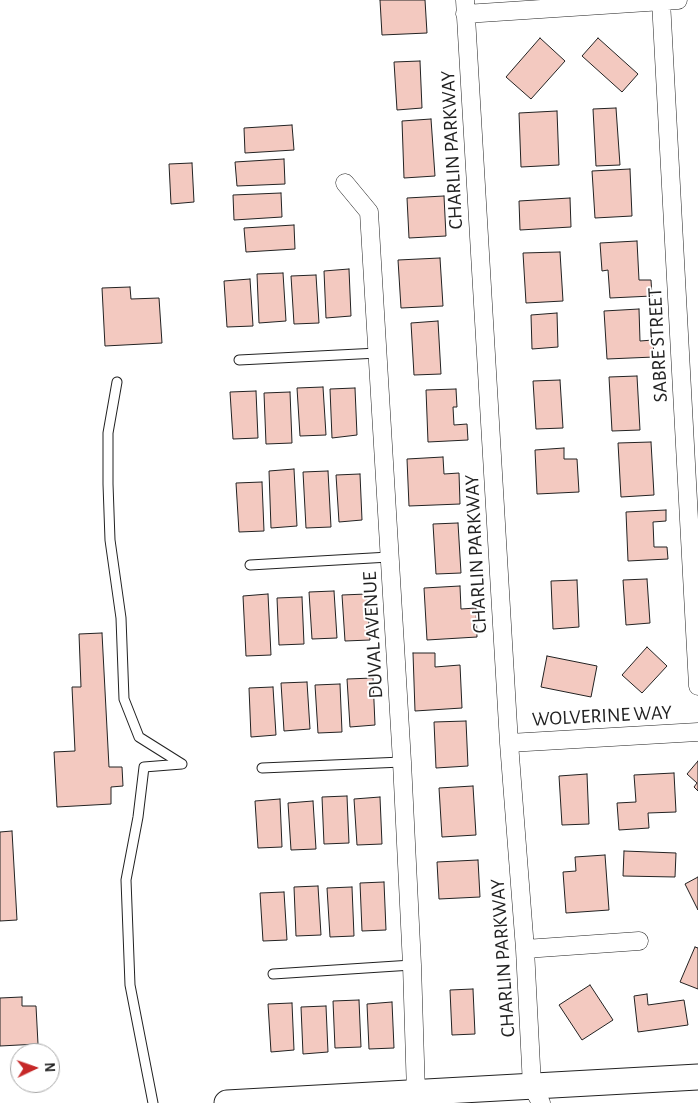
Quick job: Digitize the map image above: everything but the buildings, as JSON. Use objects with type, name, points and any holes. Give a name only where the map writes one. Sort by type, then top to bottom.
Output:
[{"type":"main road","points":[[226,1103],[416,1093],[536,1095],[698,1077]]},
{"type":"street","points":[[465,7],[669,1]]},
{"type":"street","name":"SABRE STREET","points":[[669,1],[698,686]]},
{"type":"street","name":"CHARLIN PARKWAY","points":[[465,7],[509,742],[536,1095]]},
{"type":"street","name":"DUVAL AVENUE","points":[[345,183],[369,212],[402,762],[416,1093]]},
{"type":"street","name":"WOLVERINE WAY","points":[[509,742],[698,732]]},
{"type":"street","points":[[525,949],[639,941]]},
{"type":"lane","points":[[239,360],[378,353]]},
{"type":"lane","points":[[118,382],[108,433],[108,484],[110,540],[120,618],[124,699],[139,737],[182,764],[144,767],[138,817],[126,880],[130,985],[153,1103]]},
{"type":"lane","points":[[250,565],[389,557]]},
{"type":"lane","points":[[262,768],[402,762]]},
{"type":"lane","points":[[273,974],[412,965]]}]
